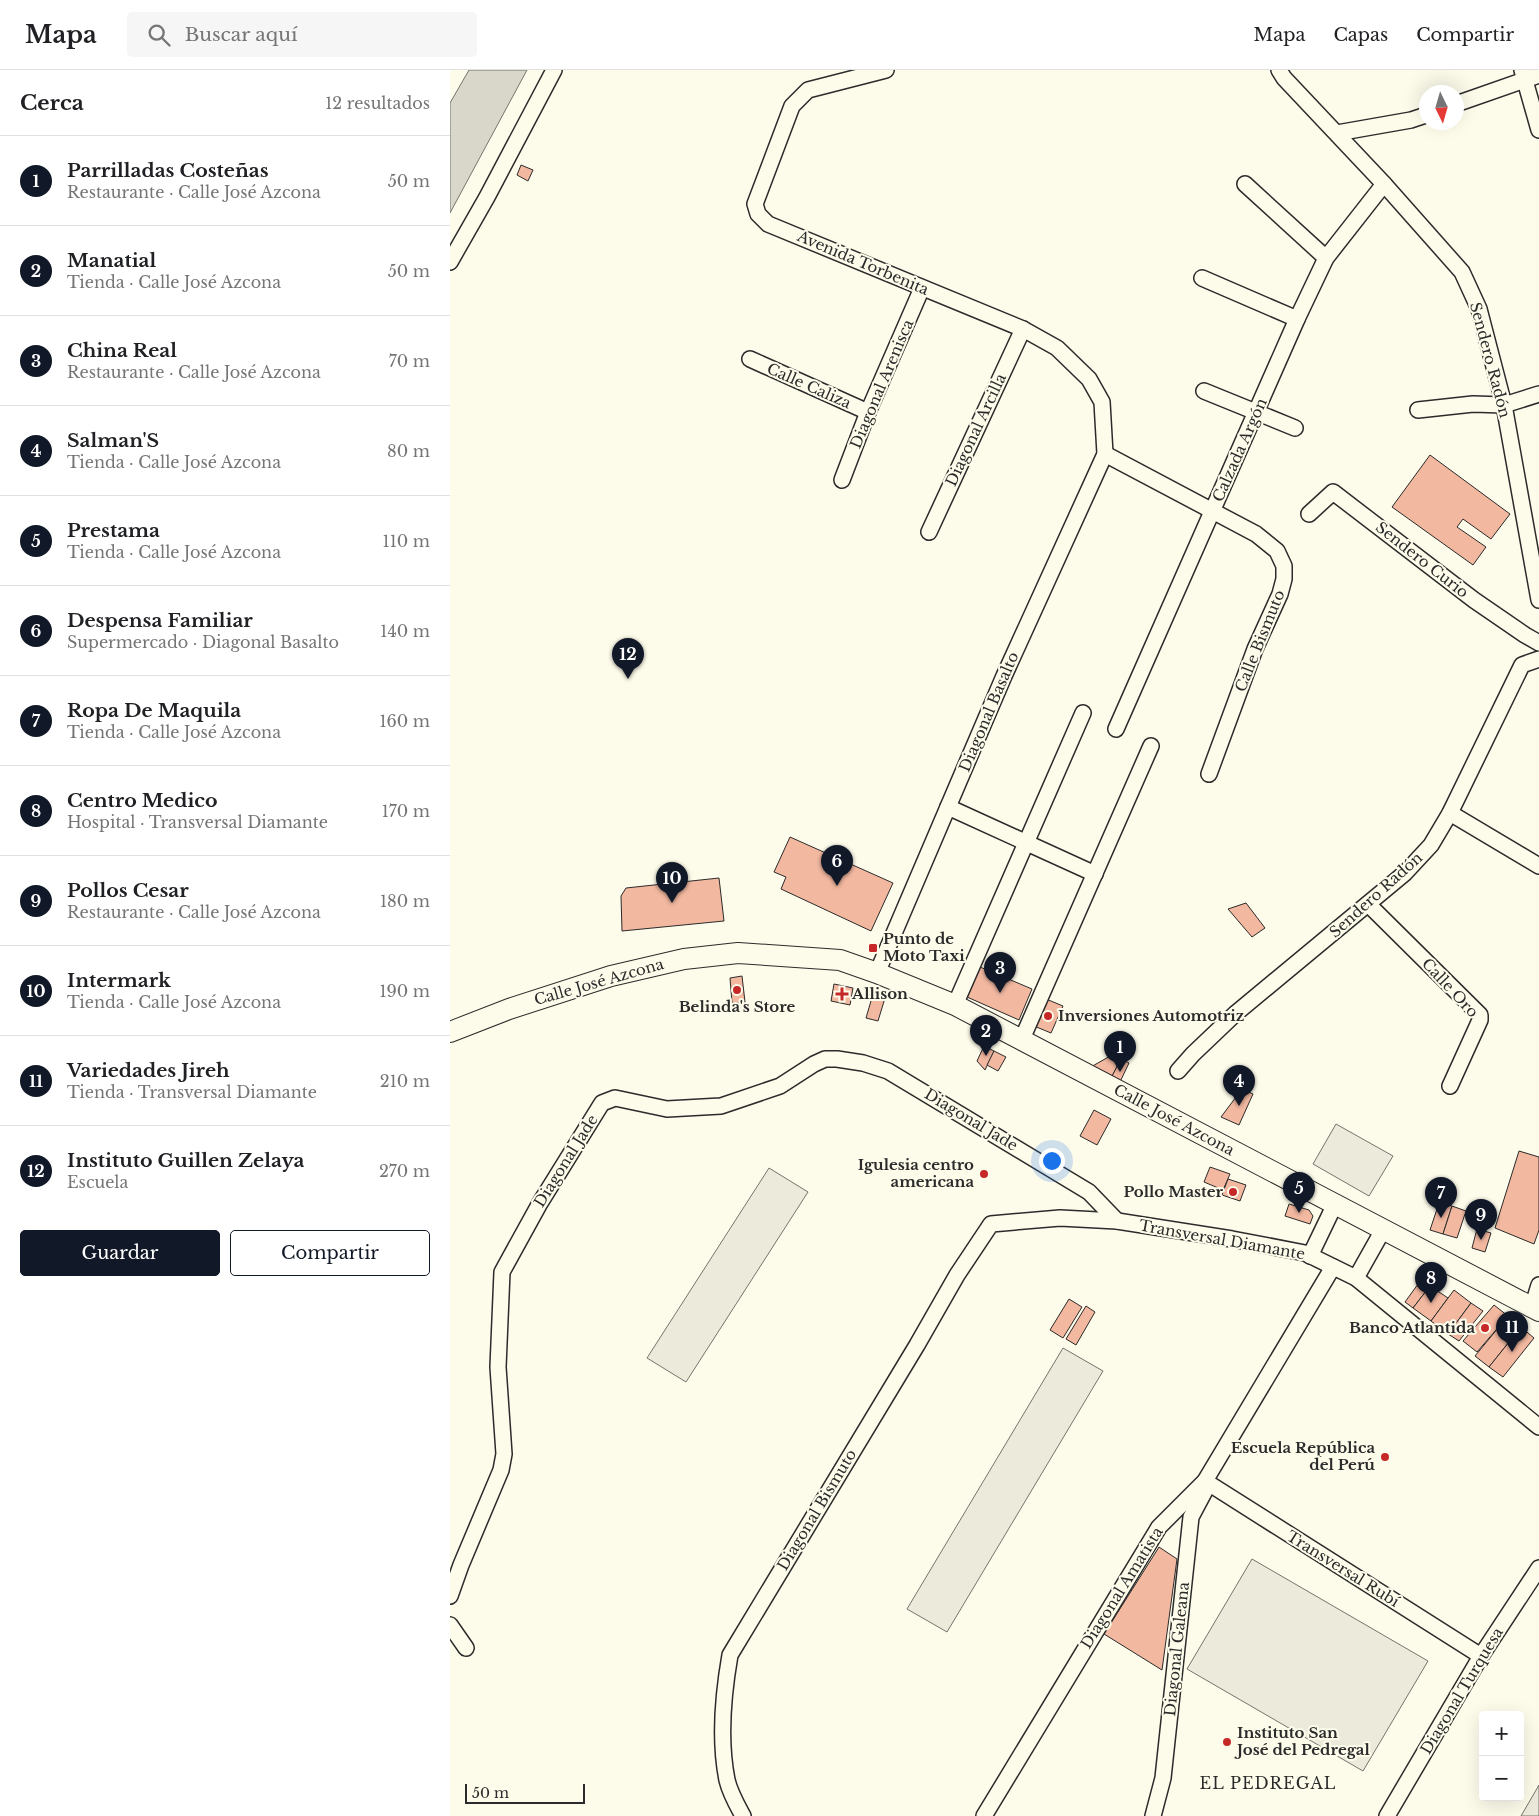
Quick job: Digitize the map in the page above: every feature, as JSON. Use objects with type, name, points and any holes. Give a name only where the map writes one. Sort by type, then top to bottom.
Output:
[{"type":"main road","name":"Calle José Azcona","points":[[450,1032],[509,1009],[604,978],[684,959],[738,953],[840,960],[955,1005],[1536,1309]]},
{"type":"street","points":[[450,262],[487,197],[554,70]]},
{"type":"street","name":"Avenida Torbenita","points":[[886,70],[808,90],[792,106],[754,204],[758,214],[768,224],[1023,329],[1057,348],[1090,379],[1102,402],[1105,454]]},
{"type":"street","name":"Sendero Radón","points":[[1279,70],[1284,78],[1384,184],[1462,272],[1479,309],[1504,405],[1539,600]]},
{"type":"street","points":[[1464,101],[1529,75],[1539,130]]},
{"type":"street","points":[[1337,133],[1419,117]]},
{"type":"street","points":[[1245,184],[1326,258]]},
{"type":"street","name":"Calzada Argón","points":[[1116,729],[1297,319],[1326,258],[1384,184]]},
{"type":"street","points":[[1202,278],[1297,319]]},
{"type":"street","name":"Diagonal Arenisca","points":[[842,480],[868,412],[922,288]]},
{"type":"street","name":"Diagonal Arcilla","points":[[929,532],[1023,329]]},
{"type":"street","name":"Calle Caliza","points":[[750,359],[868,412]]},
{"type":"street","points":[[1204,391],[1295,428]]},
{"type":"street","points":[[1418,410],[1473,404],[1504,405],[1539,394]]},
{"type":"street","name":"Calle Bismuto","points":[[1105,454],[1256,534],[1277,551],[1284,566],[1284,579],[1280,594],[1256,649],[1209,774]]},
{"type":"street","name":"Diagonal Basalto","points":[[877,973],[1004,676],[1105,454]]},
{"type":"street","name":"Sendero Curio","points":[[1309,514],[1333,492],[1474,600],[1525,636],[1539,643]]},
{"type":"street","name":"Sendero Radón","points":[[1178,1071],[1235,1014],[1405,873],[1431,845],[1450,813],[1522,665],[1539,659]]},
{"type":"street","points":[[955,1005],[1083,713]]},
{"type":"street","points":[[1022,1039],[1151,746]]},
{"type":"street","points":[[948,807],[1095,874]]},
{"type":"street","points":[[1450,813],[1539,866]]},
{"type":"street","name":"Calle Oro","points":[[1368,904],[1480,1015],[1480,1020],[1450,1086]]},
{"type":"street","name":"Diagonal Jade","points":[[450,1596],[460,1565],[501,1470],[504,1454],[498,1367],[502,1272],[540,1203],[602,1103],[615,1098],[667,1109],[721,1106],[780,1086],[814,1064],[826,1059],[863,1063],[888,1071],[1045,1165],[1088,1192],[1117,1221]]},
{"type":"street","points":[[1310,1256],[1335,1204]]},
{"type":"street","name":"Transversal Diamante","points":[[991,1224],[1060,1218],[1117,1221],[1232,1239],[1310,1256],[1356,1278],[1539,1427]]},
{"type":"street","name":"Diagonal Bismuto","points":[[743,1816],[727,1782],[724,1761],[725,1697],[730,1655],[917,1345],[956,1275],[991,1224]]},
{"type":"street","points":[[1356,1278],[1383,1230]]},
{"type":"street","name":"Diagonal Amatista","points":[[984,1816],[1159,1527],[1207,1483],[1333,1267]]},
{"type":"street","points":[[1536,1309],[1539,1286]]},
{"type":"street","name":"Transversal Rubí","points":[[1207,1483],[1481,1656]]},
{"type":"street","name":"Diagonal Galeana","points":[[1153,1816],[1164,1778],[1191,1517],[1207,1483]]},
{"type":"street","name":"Diagonal Turquesa","points":[[1387,1816],[1481,1656],[1539,1568]]},
{"type":"street","points":[[450,1624],[466,1648]]},
{"type":"shaded area","points":[[469,70],[527,70],[450,213],[450,103]]},
{"type":"shaded area","points":[[1336,1124],[1393,1156],[1369,1196],[1313,1164]]},
{"type":"shaded area","points":[[769,1168],[808,1192],[686,1382],[647,1358]]},
{"type":"shaded area","points":[[1063,1348],[1103,1371],[947,1632],[907,1609]]},
{"type":"shaded area","points":[[1252,1559],[1428,1661],[1363,1771],[1187,1669]]},
{"type":"shaded area","points":[[1539,1785],[1539,1816],[1521,1816]]},
{"type":"building","points":[[521,165],[533,170],[528,181],[517,175]]},
{"type":"building","points":[[1430,455],[1510,514],[1491,539],[1463,519],[1457,527],[1486,547],[1473,565],[1392,507]]},
{"type":"building","points":[[790,837],[893,883],[871,931],[781,889],[786,877],[774,872]]},
{"type":"building","points":[[719,878],[724,921],[622,931],[621,896],[626,888]]},
{"type":"building","points":[[1246,903],[1265,928],[1252,937],[1228,909]]},
{"type":"building","points":[[980,967],[1032,989],[1019,1020],[967,997]]},
{"type":"building","name":"Belinda's Store","points":[[742,976],[745,1002],[732,1003],[730,978]]},
{"type":"building","name":"Allison","points":[[834,984],[853,988],[850,1005],[831,1001]]},
{"type":"building","points":[[873,994],[885,998],[878,1021],[866,1018]]},
{"type":"building","name":"Inversiones Automotriz","points":[[1046,999],[1063,1006],[1051,1033],[1034,1026]]},
{"type":"building","points":[[984,1046],[994,1051],[985,1070],[977,1061]]},
{"type":"building","points":[[994,1051],[1006,1057],[998,1071],[987,1065]]},
{"type":"building","points":[[1112,1055],[1121,1059],[1110,1080],[1082,1072]]},
{"type":"building","points":[[1121,1059],[1129,1063],[1119,1084],[1110,1080]]},
{"type":"building","points":[[1242,1089],[1253,1094],[1239,1125],[1221,1117]]},
{"type":"building","points":[[1094,1110],[1111,1119],[1097,1145],[1080,1136]]},
{"type":"building","points":[[1519,1151],[1539,1157],[1539,1230],[1534,1244],[1495,1228]]},
{"type":"building","points":[[1210,1167],[1230,1174],[1223,1190],[1204,1182]]},
{"type":"building","name":"Pollo Master","points":[[1228,1179],[1246,1185],[1240,1201],[1222,1195]]},
{"type":"building","points":[[1439,1203],[1452,1206],[1443,1234],[1430,1230]]},
{"type":"building","points":[[1289,1204],[1309,1210],[1313,1216],[1310,1224],[1285,1216]]},
{"type":"building","points":[[1452,1206],[1466,1211],[1457,1238],[1443,1234]]},
{"type":"building","points":[[1477,1229],[1491,1233],[1485,1252],[1472,1248]]},
{"type":"building","points":[[1421,1280],[1430,1286],[1413,1308],[1405,1302]]},
{"type":"building","points":[[1430,1286],[1448,1298],[1431,1321],[1413,1308]]},
{"type":"building","points":[[1454,1290],[1471,1303],[1448,1334],[1431,1321]]},
{"type":"building","points":[[1069,1299],[1082,1307],[1063,1338],[1050,1330]]},
{"type":"building","points":[[1471,1303],[1483,1311],[1459,1341],[1448,1334]]},
{"type":"building","name":"Banco Atlantida","points":[[1494,1305],[1508,1316],[1477,1352],[1463,1341]]},
{"type":"building","points":[[1086,1306],[1095,1312],[1076,1345],[1066,1339]]},
{"type":"building","points":[[1508,1316],[1521,1327],[1489,1367],[1475,1356]]},
{"type":"building","points":[[1521,1327],[1534,1338],[1503,1377],[1489,1367]]},
{"type":"building","points":[[1159,1547],[1177,1559],[1162,1670],[1104,1634]]},
{"type":"place","name":"Instituto Guillen Zelaya","points":[[628,679]]},
{"type":"place","name":"Despensa Familiar","points":[[837,886]]},
{"type":"place","name":"Intermark","points":[[672,903]]},
{"type":"place","name":"Punto de Moto Taxi","points":[[873,948]]},
{"type":"place","name":"Belinda's Store","points":[[737,990]]},
{"type":"place","name":"China Real","points":[[1000,993]]},
{"type":"place","name":"Allison","points":[[842,994]]},
{"type":"place","name":"Inversiones Automotriz","points":[[1048,1016]]},
{"type":"place","name":"Manatial","points":[[986,1056]]},
{"type":"place","name":"Parrilladas Costeñas","points":[[1120,1072]]},
{"type":"place","name":"Salman'S","points":[[1239,1106]]},
{"type":"place","name":"Igulesia centro americana","points":[[984,1174]]},
{"type":"place","name":"Pollo Master","points":[[1233,1192]]},
{"type":"place","name":"Prestama","points":[[1299,1213]]},
{"type":"place","name":"Ropa De Maquila","points":[[1441,1218]]},
{"type":"place","name":"Pollos Cesar","points":[[1481,1240]]},
{"type":"place","name":"Centro Medico","points":[[1431,1303]]},
{"type":"place","name":"Banco Atlantida","points":[[1485,1328]]},
{"type":"place","name":"Variedades Jireh","points":[[1512,1352]]},
{"type":"place","name":"Escuela República del Perú","points":[[1385,1457]]},
{"type":"place","name":"Instituto San José del Pedregal","points":[[1227,1742]]},
{"type":"district","name":"EL PEDREGAL","points":[[1268,1783]]}]
